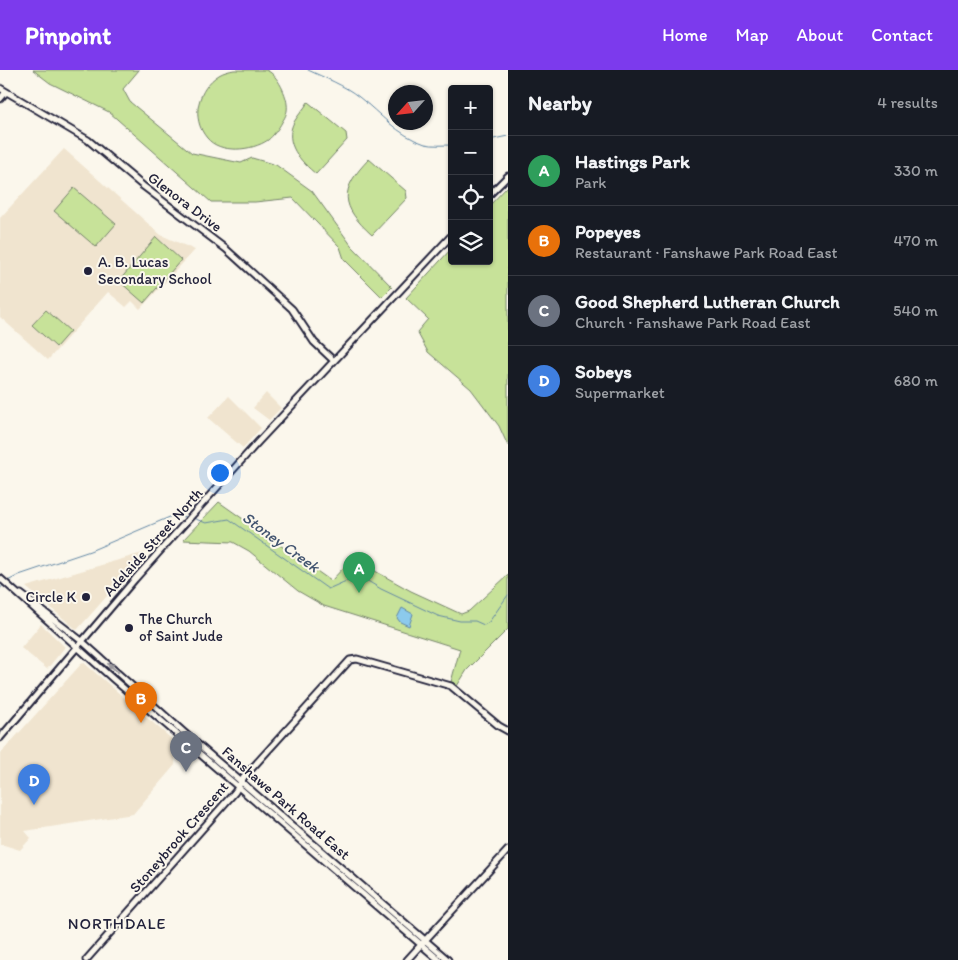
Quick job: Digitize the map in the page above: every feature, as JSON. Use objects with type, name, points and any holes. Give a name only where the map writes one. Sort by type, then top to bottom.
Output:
[{"type":"main road","name":"Glenora Drive","points":[[0,88],[88,140],[143,186],[226,249],[292,309],[314,342],[334,361]]},
{"type":"main road","points":[[0,98],[6,92]]},
{"type":"main road","points":[[493,192],[508,176]]},
{"type":"main road","name":"Adelaide Street North","points":[[0,738],[177,532],[448,239]]},
{"type":"main road","name":"Fanshawe Park Road East","points":[[0,578],[239,788],[423,942],[448,960]]},
{"type":"main road","name":"Fanshawe Park Road East","points":[[14,589],[31,600],[82,642],[423,942],[439,960]]},
{"type":"main road","name":"Stoneybrook Crescent","points":[[86,960],[239,788],[241,781],[350,660],[357,659],[451,686],[498,726],[508,731]]},
{"type":"main road","points":[[407,960],[508,850]]},
{"type":"shaded area","name":"A. B. Lucas Secondary School","points":[[64,149],[161,235],[195,250],[140,309],[132,301],[126,307],[108,292],[48,360],[0,317],[0,218]]},
{"type":"shaded area","points":[[266,393],[281,408],[269,420],[253,408]]},
{"type":"shaded area","points":[[229,396],[261,428],[243,448],[208,418]]},
{"type":"shaded area","points":[[146,552],[77,630],[26,587]]},
{"type":"shaded area","points":[[41,624],[65,647],[47,669],[21,648]]},
{"type":"shaded area","points":[[83,662],[182,748],[175,755],[175,765],[133,814],[25,831],[31,838],[20,850],[0,845],[0,754]]},
{"type":"green space","points":[[33,70],[139,70],[123,89],[130,102],[192,153],[241,163],[252,158],[276,165],[312,191],[351,245],[392,287],[382,297],[344,259],[340,247],[293,198],[255,202],[211,202],[109,112],[50,83]]},
{"type":"green space","points":[[234,70],[265,70],[277,79],[285,94],[287,111],[285,118],[268,140],[254,147],[228,149],[220,147],[207,138],[199,122],[198,113],[201,95],[219,75]]},
{"type":"green space","points":[[308,102],[346,133],[347,140],[316,174],[295,151],[291,137],[294,122]]},
{"type":"green space","points":[[369,159],[406,191],[407,198],[372,235],[354,215],[347,198],[352,180]]},
{"type":"green space","points":[[508,186],[508,446],[499,426],[471,389],[428,352],[417,332],[428,319],[406,298],[448,252],[448,265],[493,265],[493,202]]},
{"type":"green space","points":[[74,188],[116,224],[96,247],[54,211]]},
{"type":"green space","points":[[156,237],[181,260],[144,303],[119,281]]},
{"type":"green space","points":[[46,310],[70,331],[56,347],[32,325]]},
{"type":"green space","points":[[219,502],[331,581],[346,565],[375,571],[411,591],[461,614],[469,611],[508,575],[508,629],[467,670],[457,686],[451,682],[460,649],[324,606],[298,591],[249,551],[233,542],[183,540]]},
{"type":"water","points":[[402,608],[413,614],[409,626],[400,622],[397,618]]},
{"type":"waterway","points":[[308,70],[353,93],[390,124],[415,140],[428,145],[448,145]]},
{"type":"waterway","points":[[493,139],[508,136]]},
{"type":"waterway","name":"Stoney Creek","points":[[6,582],[19,575],[90,551],[172,516],[189,517]]},
{"type":"waterway","name":"Stoney Creek","points":[[193,518],[206,523],[229,519],[328,589],[353,578],[366,580],[438,616],[460,621],[475,621],[484,625],[489,622],[508,595]]},
{"type":"waterway","name":"Stoney Creek","points":[[0,589],[3,585]]},
{"type":"place","name":"A. B. Lucas Secondary School","points":[[88,271]]},
{"type":"place","name":"Hastings Park","points":[[359,593]]},
{"type":"place","name":"Circle K","points":[[86,597]]},
{"type":"place","name":"The Church of Saint Jude","points":[[129,628]]},
{"type":"place","name":"Popeyes","points":[[141,723]]},
{"type":"place","name":"Good Shepherd Lutheran Church","points":[[186,772]]},
{"type":"place","name":"Sobeys","points":[[34,805]]},
{"type":"district","name":"NORTHDALE","points":[[117,923]]}]
